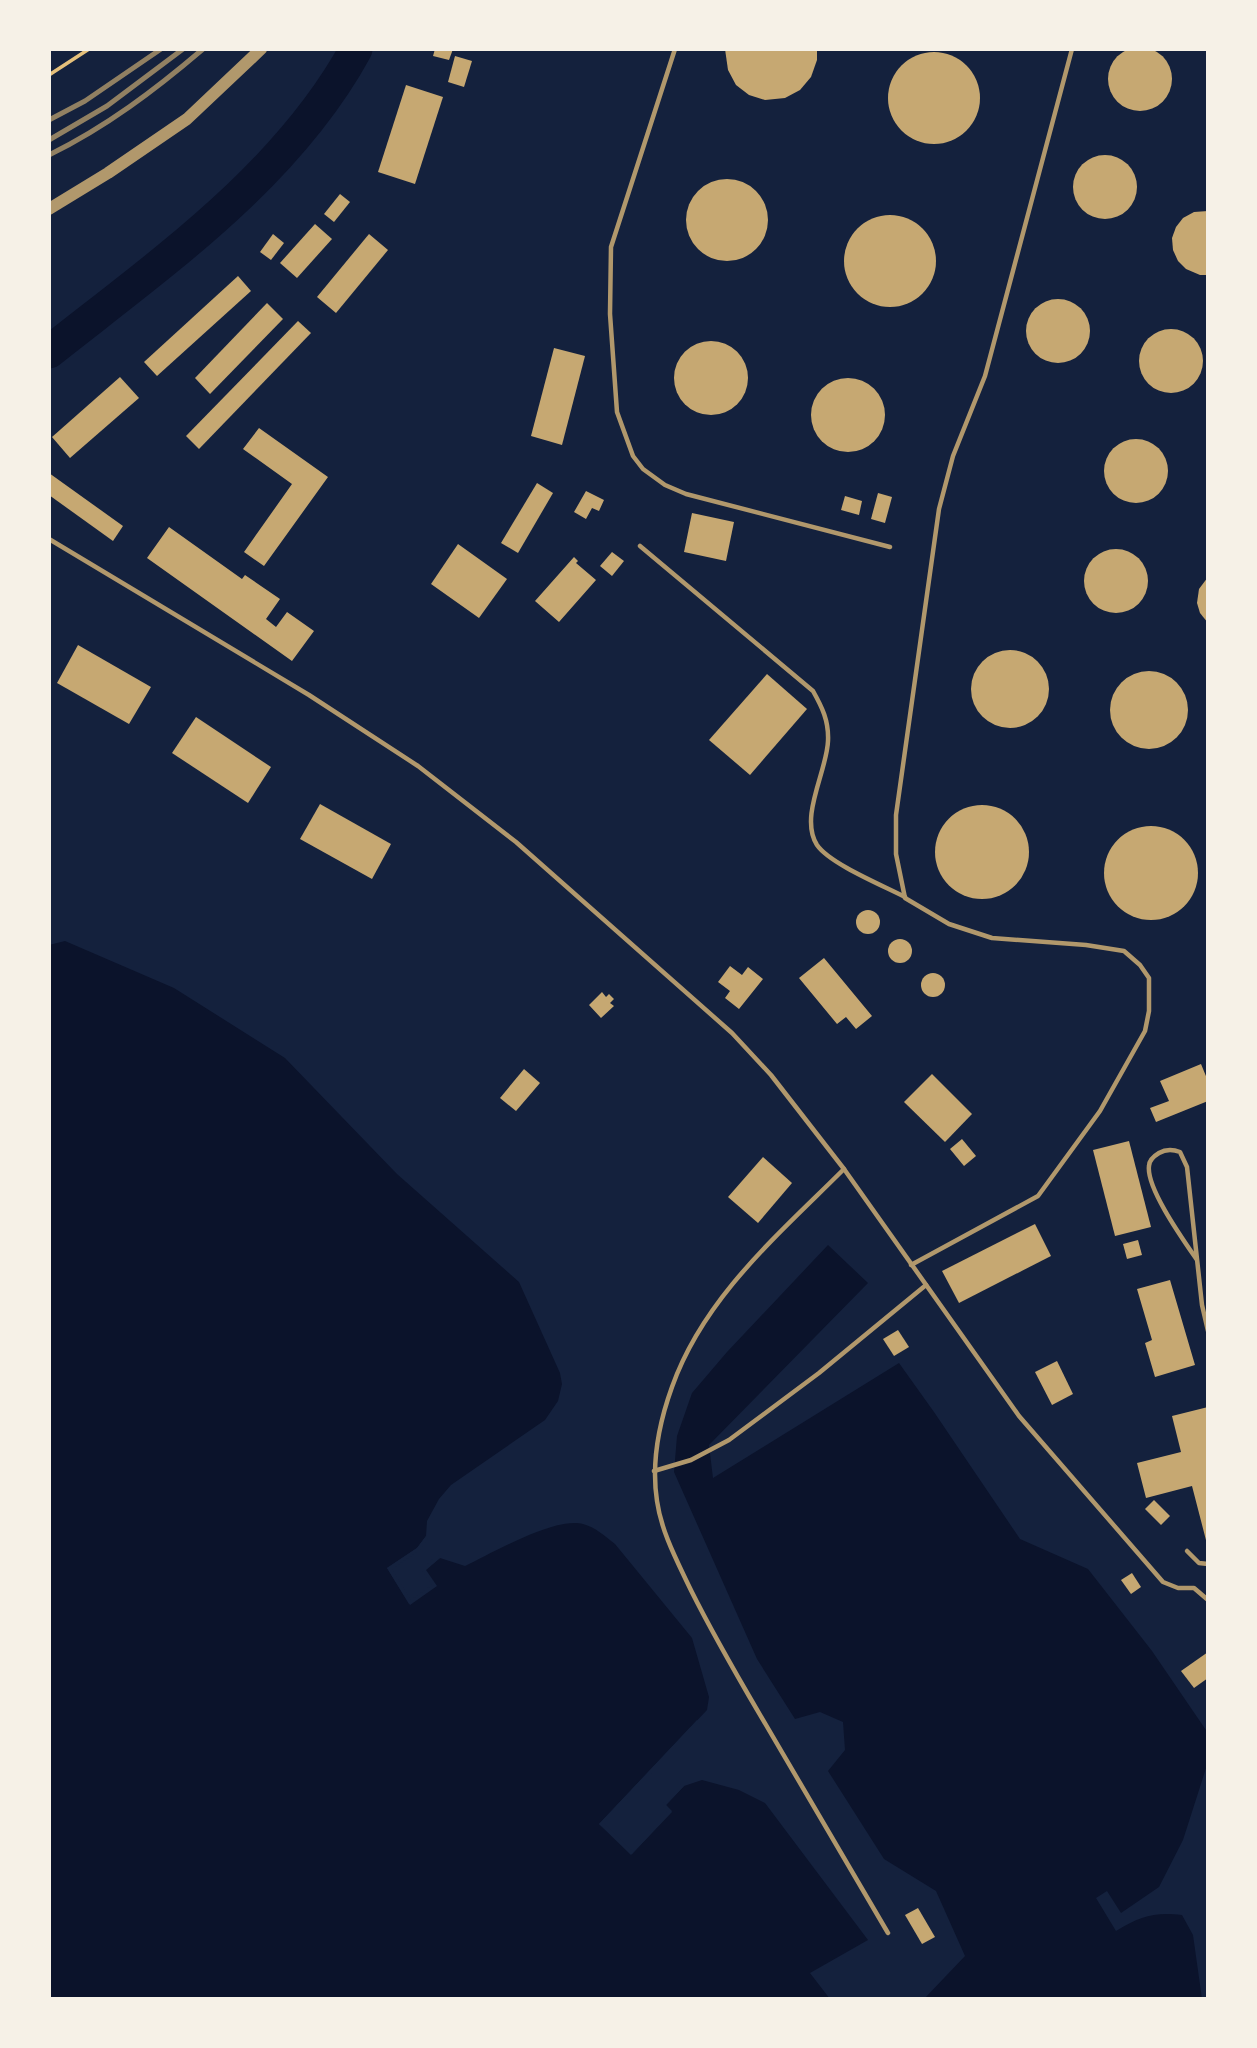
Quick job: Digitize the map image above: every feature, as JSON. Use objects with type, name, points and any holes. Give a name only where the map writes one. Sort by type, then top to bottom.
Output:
[{"type":"street","points":[[49,209],[187,119],[261,49]]},
{"type":"lane","points":[[675,49],[611,247],[613,374],[617,412],[633,456],[643,469],[665,485],[686,494],[890,547]]},
{"type":"lane","points":[[905,898],[896,853],[896,815],[939,509],[953,456],[985,376],[1072,49]]},
{"type":"lane","points":[[49,539],[309,695],[418,766],[516,842],[732,1033],[753,1055],[844,1169],[1020,1416],[1163,1582],[1178,1588],[1194,1588],[1208,1600]]},
{"type":"lane","points":[[640,547],[813,691],[825,712],[828,741],[810,819],[817,845],[834,860],[949,924],[992,938],[1086,945],[1124,951],[1140,965],[1149,978],[1149,1011],[1145,1031],[1100,1111],[1038,1196],[911,1265]]},
{"type":"lane","points":[[1197,1260],[1173,1225],[1151,1180],[1149,1165],[1153,1157],[1172,1149],[1180,1152],[1187,1167],[1202,1305],[1208,1331]]},
{"type":"lane","points":[[844,1169],[776,1234],[728,1289],[698,1334],[672,1385],[658,1436],[654,1471],[657,1503],[669,1546],[707,1623],[888,1933]]},
{"type":"lane","points":[[654,1471],[691,1461],[729,1440],[819,1373],[926,1285]]},
{"type":"lane","points":[[1187,1551],[1199,1563],[1208,1564]]},
{"type":"path","points":[[49,75],[89,49]]},
{"type":"water","points":[[65,941],[174,988],[285,1058],[397,1174],[519,1282],[560,1373],[562,1384],[558,1401],[545,1420],[451,1485],[439,1499],[427,1521],[426,1536],[417,1548],[387,1568],[409,1604],[436,1586],[425,1570],[440,1558],[465,1566],[540,1531],[571,1523],[592,1527],[615,1544],[692,1638],[709,1697],[707,1710],[599,1824],[632,1854],[672,1811],[666,1805],[684,1786],[702,1780],[739,1790],[765,1803],[868,1940],[810,1973],[830,1999],[49,1999],[49,945]]},
{"type":"water","points":[[828,1245],[868,1283],[709,1445],[713,1478],[899,1363],[1020,1539],[1088,1569],[1152,1651],[1208,1733],[1208,1762],[1183,1840],[1159,1887],[1121,1913],[1107,1891],[1096,1898],[1116,1931],[1148,1916],[1182,1915],[1193,1935],[1202,1999],[924,1999],[965,1956],[936,1891],[884,1859],[828,1771],[845,1750],[843,1722],[820,1712],[795,1719],[757,1659],[674,1472],[677,1436],[692,1393]]},
{"type":"pier","points":[[426,1536],[428,1539],[420,1550],[392,1569],[411,1600],[432,1585],[422,1568],[438,1555],[440,1558],[426,1570],[437,1586],[410,1605],[387,1568],[417,1548]]},
{"type":"pier","points":[[697,1720],[700,1723],[604,1823],[631,1850],[667,1812],[663,1803],[681,1784],[684,1786],[666,1805],[672,1812],[631,1855],[599,1824]]},
{"type":"building","points":[[1140,47],[1163,56],[1172,79],[1163,102],[1140,111],[1117,102],[1108,79],[1117,56]]},
{"type":"building","points":[[435,49],[453,49],[449,60],[433,56]]},
{"type":"building","points":[[725,49],[817,49],[817,60],[811,77],[800,90],[785,98],[765,100],[749,95],[736,85],[728,70]]},
{"type":"building","points":[[934,52],[952,55],[967,65],[977,80],[980,98],[977,116],[967,131],[952,141],[934,144],[916,141],[901,131],[891,116],[888,98],[891,80],[901,65],[916,55]]},
{"type":"building","points":[[455,56],[472,61],[464,87],[448,82]]},
{"type":"building","points":[[406,85],[443,97],[415,184],[378,172]]},
{"type":"building","points":[[1105,155],[1117,157],[1128,164],[1135,175],[1135,199],[1128,210],[1117,217],[1105,219],[1093,217],[1082,210],[1075,199],[1073,187],[1075,175],[1082,164],[1093,157]]},
{"type":"building","points":[[719,179],[735,179],[750,186],[761,197],[768,212],[765,236],[756,249],[735,261],[719,261],[704,254],[693,243],[686,228],[686,212],[693,197],[704,186]]},
{"type":"building","points":[[340,194],[350,202],[334,222],[324,214]]},
{"type":"building","points":[[1208,211],[1208,275],[1200,275],[1186,269],[1178,261],[1172,238],[1183,218],[1194,212]]},
{"type":"building","points":[[890,215],[908,218],[923,228],[933,243],[936,261],[933,279],[923,294],[908,304],[890,307],[872,304],[857,294],[847,279],[844,261],[847,243],[857,228],[872,218]]},
{"type":"building","points":[[315,224],[332,239],[297,278],[280,263]]},
{"type":"building","points":[[273,234],[284,243],[271,260],[260,252]]},
{"type":"building","points":[[369,234],[388,250],[336,313],[317,297]]},
{"type":"building","points":[[238,276],[251,291],[157,376],[144,362]]},
{"type":"building","points":[[1058,299],[1070,301],[1081,308],[1088,319],[1088,343],[1081,354],[1070,361],[1058,363],[1046,361],[1035,354],[1028,343],[1026,331],[1028,319],[1035,308],[1046,301]]},
{"type":"building","points":[[267,303],[283,319],[210,394],[195,378]]},
{"type":"building","points":[[298,321],[311,333],[199,449],[186,436]]},
{"type":"building","points":[[1171,329],[1183,331],[1194,338],[1201,349],[1201,373],[1194,384],[1183,391],[1171,393],[1159,391],[1148,384],[1141,373],[1139,361],[1141,349],[1148,338],[1159,331]]},
{"type":"building","points":[[711,341],[725,344],[737,352],[745,364],[748,378],[745,392],[737,404],[725,412],[711,415],[697,412],[685,404],[677,392],[674,378],[677,364],[685,352],[697,344]]},
{"type":"building","points":[[554,348],[585,356],[562,445],[531,436]]},
{"type":"building","points":[[120,377],[139,398],[70,458],[52,437]]},
{"type":"building","points":[[848,378],[862,381],[874,389],[882,401],[885,415],[882,429],[874,441],[862,449],[848,452],[834,449],[822,441],[814,429],[811,415],[814,401],[822,389],[834,381]]},
{"type":"building","points":[[259,428],[328,477],[264,566],[244,552],[292,484],[243,449]]},
{"type":"building","points":[[1136,439],[1148,441],[1159,448],[1166,459],[1166,483],[1159,494],[1148,501],[1136,503],[1124,501],[1113,494],[1106,483],[1104,471],[1106,459],[1113,448],[1124,441]]},
{"type":"building","points":[[49,473],[123,526],[113,541],[49,495]]},
{"type":"building","points":[[537,483],[553,493],[518,553],[501,543]]},
{"type":"building","points":[[586,491],[604,500],[599,511],[592,508],[586,519],[574,512]]},
{"type":"building","points":[[878,493],[892,497],[885,523],[871,519]]},
{"type":"building","points":[[845,496],[862,501],[859,515],[841,510]]},
{"type":"building","points":[[692,513],[734,522],[726,561],[684,552]]},
{"type":"building","points":[[169,527],[242,579],[245,575],[280,599],[266,619],[276,627],[287,612],[314,631],[292,661],[147,558]]},
{"type":"building","points":[[458,544],[507,579],[479,618],[431,584]]},
{"type":"building","points":[[1116,549],[1128,551],[1139,558],[1146,569],[1146,593],[1139,604],[1128,611],[1116,613],[1104,611],[1093,604],[1086,593],[1084,581],[1086,569],[1093,558],[1104,551]]},
{"type":"building","points":[[612,552],[624,561],[612,576],[600,566]]},
{"type":"building","points":[[574,557],[578,561],[576,563],[596,580],[559,622],[535,601]]},
{"type":"building","points":[[1208,577],[1208,623],[1200,613],[1197,603],[1199,589]]},
{"type":"building","points":[[78,645],[151,687],[129,724],[57,683]]},
{"type":"building","points":[[1010,650],[1025,653],[1038,661],[1046,674],[1049,689],[1046,704],[1038,717],[1025,725],[1010,728],[995,725],[982,717],[974,704],[971,689],[974,674],[982,661],[995,653]]},
{"type":"building","points":[[1149,671],[1164,674],[1177,682],[1185,695],[1188,710],[1185,725],[1177,738],[1164,746],[1149,749],[1134,746],[1121,738],[1113,725],[1110,710],[1113,695],[1121,682],[1134,674]]},
{"type":"building","points":[[767,674],[807,709],[750,775],[709,740]]},
{"type":"building","points":[[196,717],[271,767],[248,803],[172,753]]},
{"type":"building","points":[[320,804],[391,844],[372,879],[300,839]]},
{"type":"building","points":[[982,805],[1000,809],[1015,819],[1025,834],[1029,852],[1025,870],[1015,885],[1000,895],[982,899],[964,895],[949,885],[939,870],[935,852],[939,834],[949,819],[964,809]]},
{"type":"building","points":[[1151,826],[1169,830],[1184,840],[1194,855],[1198,873],[1194,891],[1184,906],[1169,916],[1151,920],[1133,916],[1118,906],[1108,891],[1104,873],[1108,855],[1118,840],[1133,830]]},
{"type":"building","points":[[868,910],[876,914],[880,922],[876,930],[868,934],[860,930],[856,922],[860,914]]},
{"type":"building","points":[[900,939],[908,943],[912,951],[908,959],[900,963],[892,959],[888,951],[892,943]]},
{"type":"building","points":[[824,958],[872,1016],[856,1029],[846,1017],[837,1024],[799,978]]},
{"type":"building","points":[[730,966],[742,975],[748,967],[763,979],[739,1009],[725,998],[730,991],[718,982]]},
{"type":"building","points":[[933,973],[941,977],[945,985],[941,993],[933,997],[925,993],[921,985],[925,977]]},
{"type":"building","points":[[602,992],[606,997],[609,994],[614,999],[610,1003],[614,1006],[601,1018],[589,1005]]},
{"type":"building","points":[[1201,1064],[1208,1081],[1208,1101],[1156,1122],[1150,1108],[1169,1101],[1160,1081]]},
{"type":"building","points":[[524,1069],[540,1083],[516,1111],[500,1098]]},
{"type":"building","points":[[932,1074],[972,1114],[945,1142],[904,1102]]},
{"type":"building","points":[[962,1139],[976,1156],[964,1166],[950,1149]]},
{"type":"building","points":[[1129,1141],[1151,1227],[1115,1236],[1093,1150]]},
{"type":"building","points":[[763,1157],[792,1183],[758,1223],[728,1197]]},
{"type":"building","points":[[1035,1224],[1051,1256],[959,1303],[942,1271]]},
{"type":"building","points":[[1138,1240],[1142,1255],[1127,1259],[1123,1244]]},
{"type":"building","points":[[1170,1280],[1195,1365],[1155,1377],[1145,1343],[1152,1340],[1137,1289]]},
{"type":"building","points":[[898,1330],[909,1347],[894,1356],[883,1339]]},
{"type":"building","points":[[1057,1361],[1073,1394],[1052,1405],[1035,1372]]},
{"type":"building","points":[[1208,1407],[1207,1544],[1192,1486],[1146,1498],[1137,1463],[1181,1452],[1172,1416]]},
{"type":"building","points":[[1154,1500],[1170,1516],[1161,1525],[1145,1509]]},
{"type":"building","points":[[1132,1573],[1141,1587],[1131,1594],[1121,1580]]},
{"type":"building","points":[[1208,1652],[1208,1678],[1194,1688],[1181,1671]]},
{"type":"building","points":[[918,1908],[935,1937],[922,1944],[905,1915]]},
{"type":"waterway","points":[[49,352],[177,251],[258,177],[295,138],[328,95],[356,49]]},
{"type":"railway","points":[[49,120],[85,101],[161,49]]},
{"type":"railway","points":[[49,140],[107,106],[183,49]]},
{"type":"railway","points":[[49,155],[129,107],[203,49]]}]
